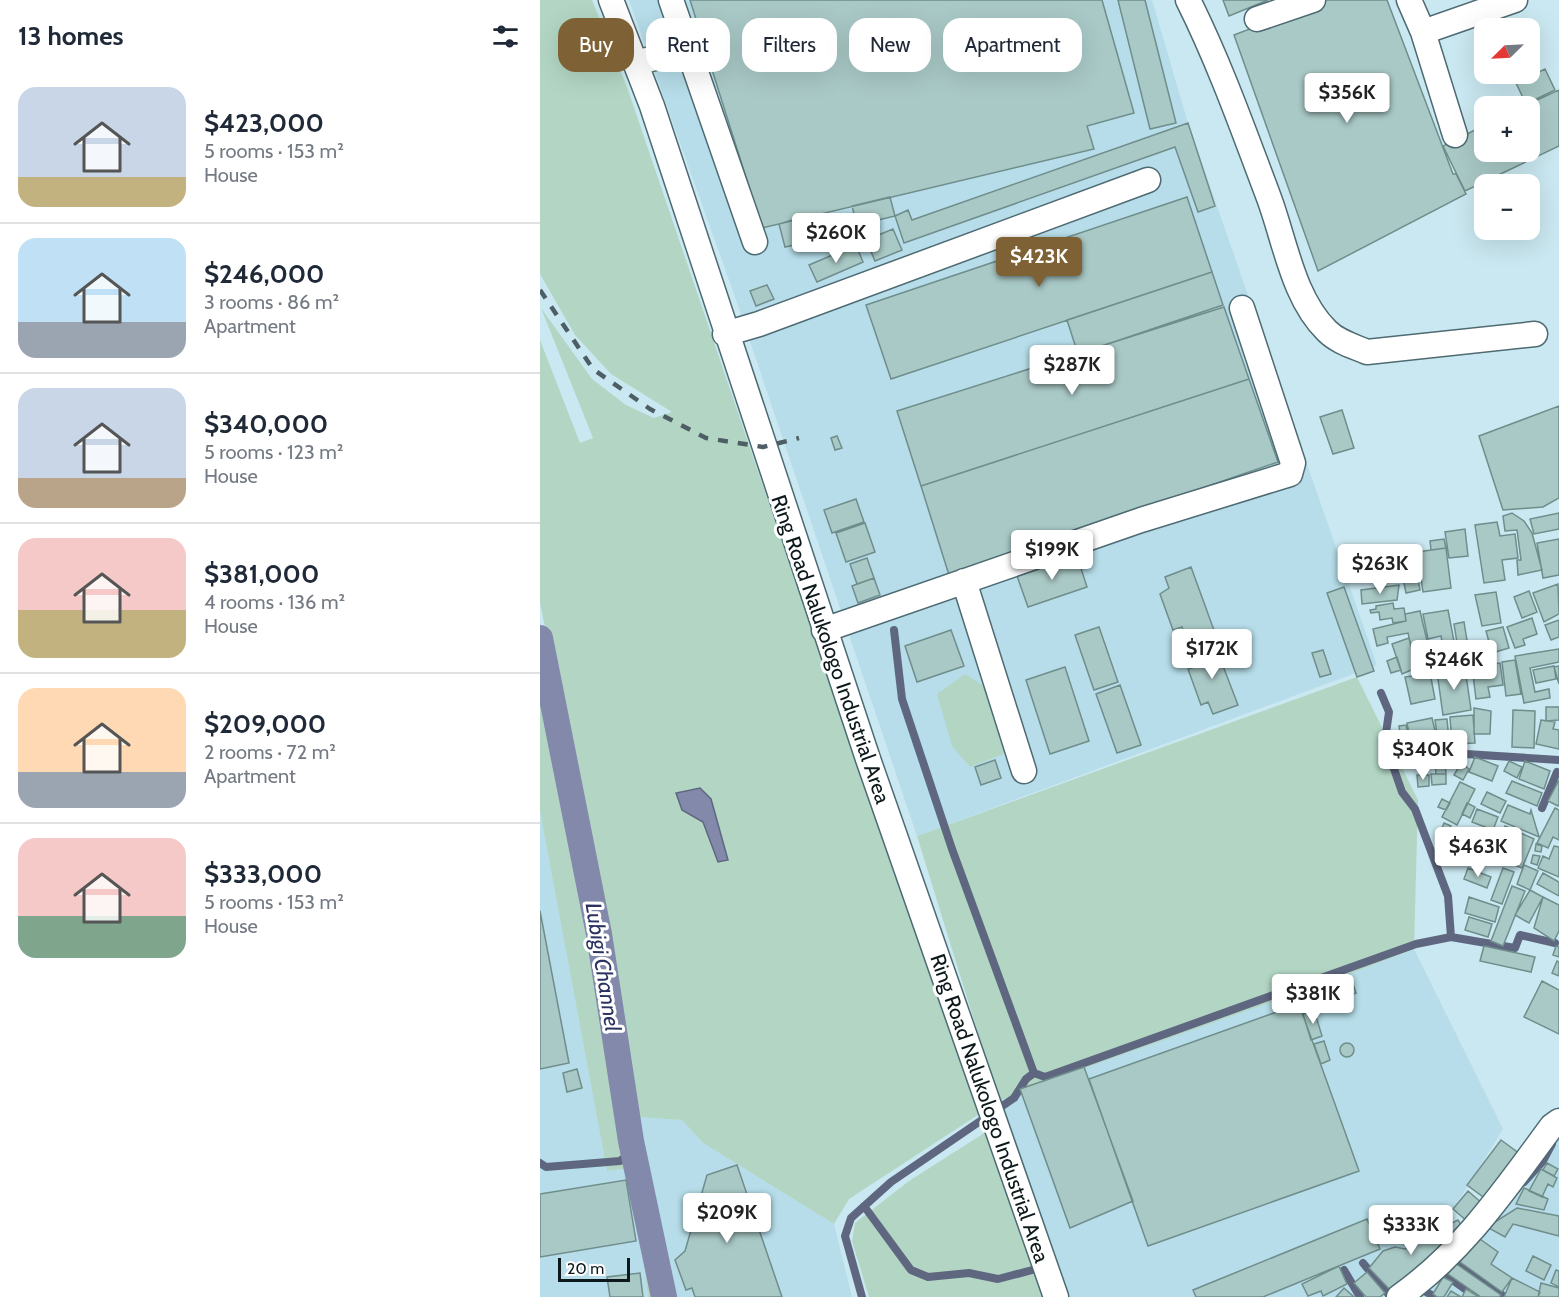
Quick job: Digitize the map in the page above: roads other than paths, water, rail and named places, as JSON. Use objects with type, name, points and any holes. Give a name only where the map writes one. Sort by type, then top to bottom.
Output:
[{"type":"street","name":"Ring Road Nalukologo Industrial Area","points":[[611,0],[635,63],[824,630],[1056,1297]]},
{"type":"street","points":[[671,0],[677,18]]},
{"type":"street","points":[[1188,0],[1204,33],[1269,199],[1304,299],[1327,331],[1343,342],[1367,352],[1535,334]]},
{"type":"street","points":[[1257,19],[1313,0]]},
{"type":"street","points":[[1409,0],[1423,32],[1455,135]]},
{"type":"street","points":[[1423,32],[1515,0]]},
{"type":"street","points":[[635,63],[646,60]]},
{"type":"street","points":[[695,72],[755,242]]},
{"type":"street","points":[[725,334],[759,324],[1148,180]]},
{"type":"street","points":[[824,630],[1141,520],[1290,474],[1293,463],[1242,308]]},
{"type":"street","points":[[964,581],[1024,771]]},
{"type":"street","points":[[1400,1297],[1436,1268],[1475,1228],[1514,1180],[1552,1126],[1559,1121]]},
{"type":"waterway","points":[[862,1297],[845,1236],[851,1218],[891,1182],[1014,1098],[1026,1079],[1034,1073],[952,849],[902,699],[894,630]]},
{"type":"waterway","name":"Lubigi Channel","points":[[540,638],[599,934],[631,1141],[664,1297]]},
{"type":"waterway","points":[[1381,693],[1389,712],[1386,733],[1393,766]]},
{"type":"waterway","points":[[1451,937],[1448,896],[1415,809],[1402,792],[1393,766],[1429,754],[1450,753],[1559,760]]},
{"type":"waterway","points":[[1542,808],[1557,772]]},
{"type":"waterway","points":[[1034,1073],[1045,1077],[1416,944],[1451,937],[1515,948],[1520,935],[1555,943]]},
{"type":"waterway","points":[[1524,1182],[1543,1161],[1552,1144]]},
{"type":"waterway","points":[[540,1163],[546,1167],[620,1161],[633,1151]]},
{"type":"waterway","points":[[864,1206],[911,1270],[928,1277],[969,1273],[998,1279],[1036,1269]]},
{"type":"waterway","points":[[1453,1261],[1502,1295]]},
{"type":"waterway","points":[[1363,1263],[1390,1296]]},
{"type":"waterway","points":[[1344,1270],[1360,1297]]},
{"type":"waterway","points":[[1438,1277],[1444,1274],[1465,1289]]},
{"type":"waterway","points":[[1421,1289],[1435,1297]]},
{"type":"railway","points":[[540,290],[593,369],[650,409],[706,438],[763,447],[799,438]]}]
